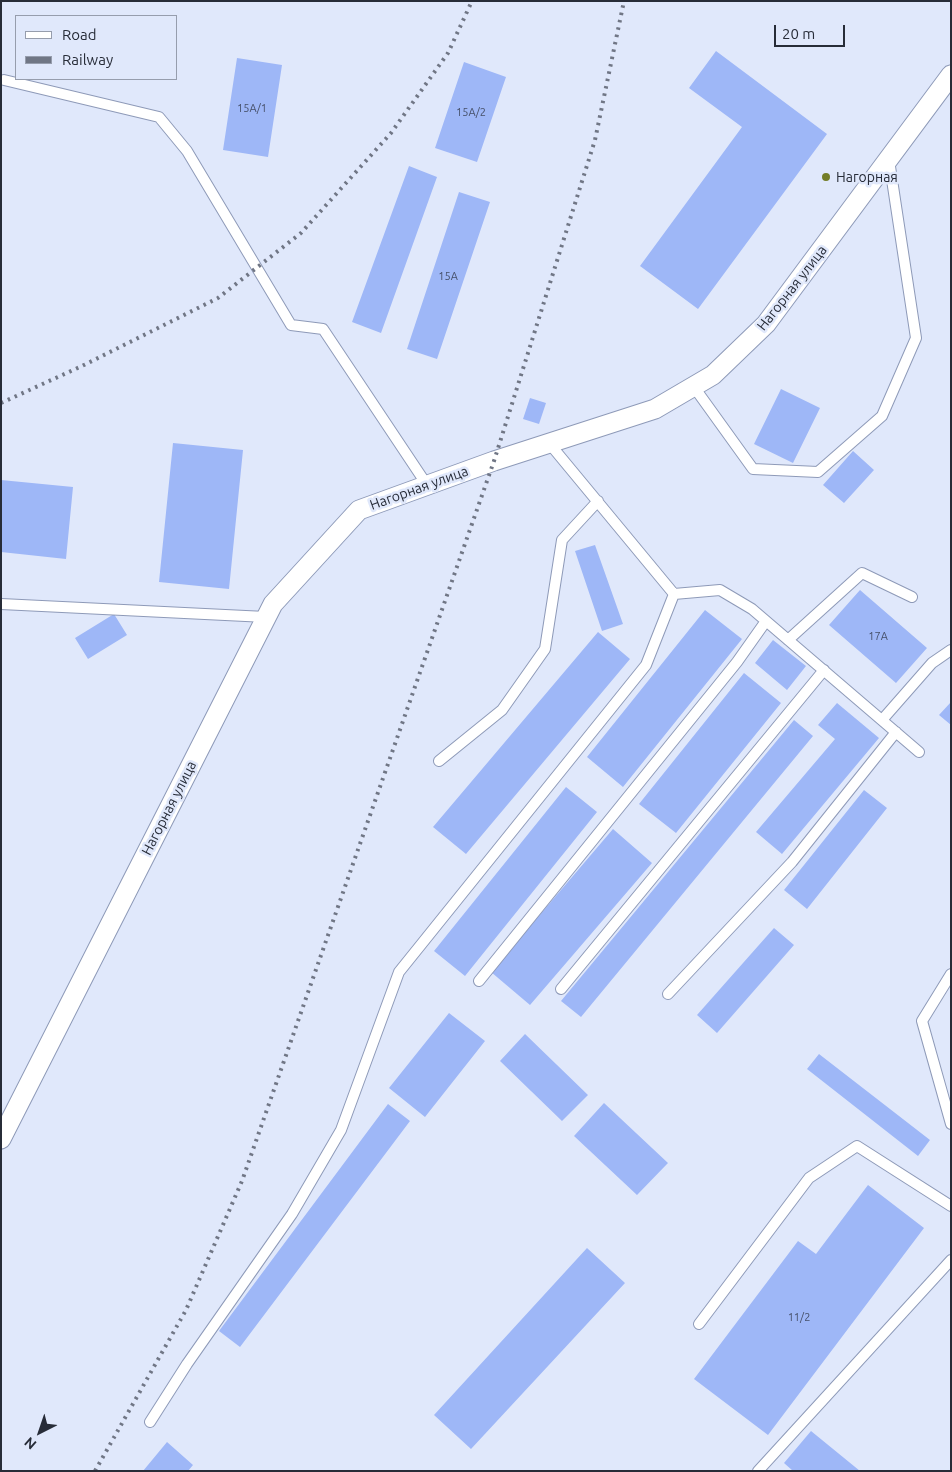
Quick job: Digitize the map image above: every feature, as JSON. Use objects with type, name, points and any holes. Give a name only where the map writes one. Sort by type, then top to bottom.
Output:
[{"type":"street","name":"Нагорная улица","points":[[1,1139],[273,604],[359,510],[550,442],[655,410],[713,375],[766,324],[951,75]]},
{"type":"lane","points":[[4,80],[160,117],[187,151],[291,325],[323,329],[426,485]]},
{"type":"lane","points":[[694,387],[753,469],[818,472],[882,416],[916,338],[889,159]]},
{"type":"lane","points":[[550,442],[674,594]]},
{"type":"lane","points":[[439,761],[502,710],[545,649],[562,540],[598,501]]},
{"type":"lane","points":[[788,640],[862,573],[912,597]]},
{"type":"lane","points":[[674,594],[720,590],[752,609],[919,752]]},
{"type":"lane","points":[[150,1422],[187,1364],[292,1214],[341,1130],[399,972],[646,665],[674,594]]},
{"type":"lane","points":[[1,604],[266,617]]},
{"type":"lane","points":[[479,981],[737,662],[766,620]]},
{"type":"lane","points":[[882,720],[932,663],[951,650]]},
{"type":"lane","points":[[561,989],[824,670]]},
{"type":"lane","points":[[668,994],[792,862],[896,732]]},
{"type":"lane","points":[[951,974],[922,1021],[951,1124]]},
{"type":"lane","points":[[699,1324],[808,1178],[857,1146],[951,1206]]},
{"type":"lane","points":[[758,1471],[951,1260]]},
{"type":"building","points":[[716,51],[827,134],[698,309],[640,266],[742,127],[689,88]]},
{"type":"building","points":[[237,58],[282,65],[268,157],[223,150]]},
{"type":"building","points":[[464,62],[506,77],[477,162],[435,148]]},
{"type":"building","points":[[409,166],[437,177],[381,333],[352,322]]},
{"type":"building","points":[[459,192],[490,202],[437,359],[407,349]]},
{"type":"building","points":[[781,389],[820,408],[793,463],[754,444]]},
{"type":"building","points":[[530,398],[546,403],[539,424],[523,419]]},
{"type":"building","points":[[173,443],[243,450],[229,589],[159,582]]},
{"type":"building","points":[[853,451],[874,470],[844,503],[823,485]]},
{"type":"building","points":[[1,480],[73,487],[66,559],[1,552]]},
{"type":"building","points":[[595,545],[623,624],[602,631],[575,551]]},
{"type":"building","points":[[860,590],[927,648],[896,683],[829,625]]},
{"type":"building","points":[[705,610],[742,639],[623,787],[587,757]]},
{"type":"building","points":[[114,614],[127,635],[88,659],[75,638]]},
{"type":"building","points":[[598,632],[630,659],[466,854],[433,827]]},
{"type":"building","points":[[773,640],[806,666],[787,690],[755,663]]},
{"type":"building","points":[[744,673],[781,703],[676,833],[639,804]]},
{"type":"building","points":[[951,702],[951,725],[939,715]]},
{"type":"building","points":[[837,703],[879,738],[782,854],[756,832],[835,739],[818,725]]},
{"type":"building","points":[[794,720],[813,736],[581,1017],[561,1001]]},
{"type":"building","points":[[566,787],[597,812],[465,976],[434,951]]},
{"type":"building","points":[[864,790],[887,808],[807,909],[784,890]]},
{"type":"building","points":[[613,829],[652,863],[530,1005],[491,972]]},
{"type":"building","points":[[774,928],[794,945],[717,1033],[697,1015]]},
{"type":"building","points":[[449,1013],[485,1041],[425,1117],[389,1088]]},
{"type":"building","points":[[525,1034],[588,1095],[562,1121],[500,1061]]},
{"type":"building","points":[[819,1054],[930,1140],[918,1156],[807,1069]]},
{"type":"building","points":[[604,1103],[668,1163],[637,1195],[574,1136]]},
{"type":"building","points":[[388,1104],[410,1121],[240,1347],[219,1331]]},
{"type":"building","points":[[868,1185],[924,1228],[768,1435],[694,1379],[798,1241],[816,1254]]},
{"type":"building","points":[[587,1248],[625,1283],[471,1449],[434,1415]]},
{"type":"building","points":[[811,1431],[860,1471],[793,1471],[784,1463]]},
{"type":"building","points":[[167,1442],[193,1465],[188,1471],[143,1471]]},
{"type":"railway","points":[[1,403],[82,366],[218,298],[301,233],[391,133],[448,53],[472,1]]},
{"type":"railway","points":[[95,1471],[186,1310],[242,1181],[494,461],[595,140],[624,1]]},
{"type":"place","name":"Нагорная","points":[[826,177]]}]
